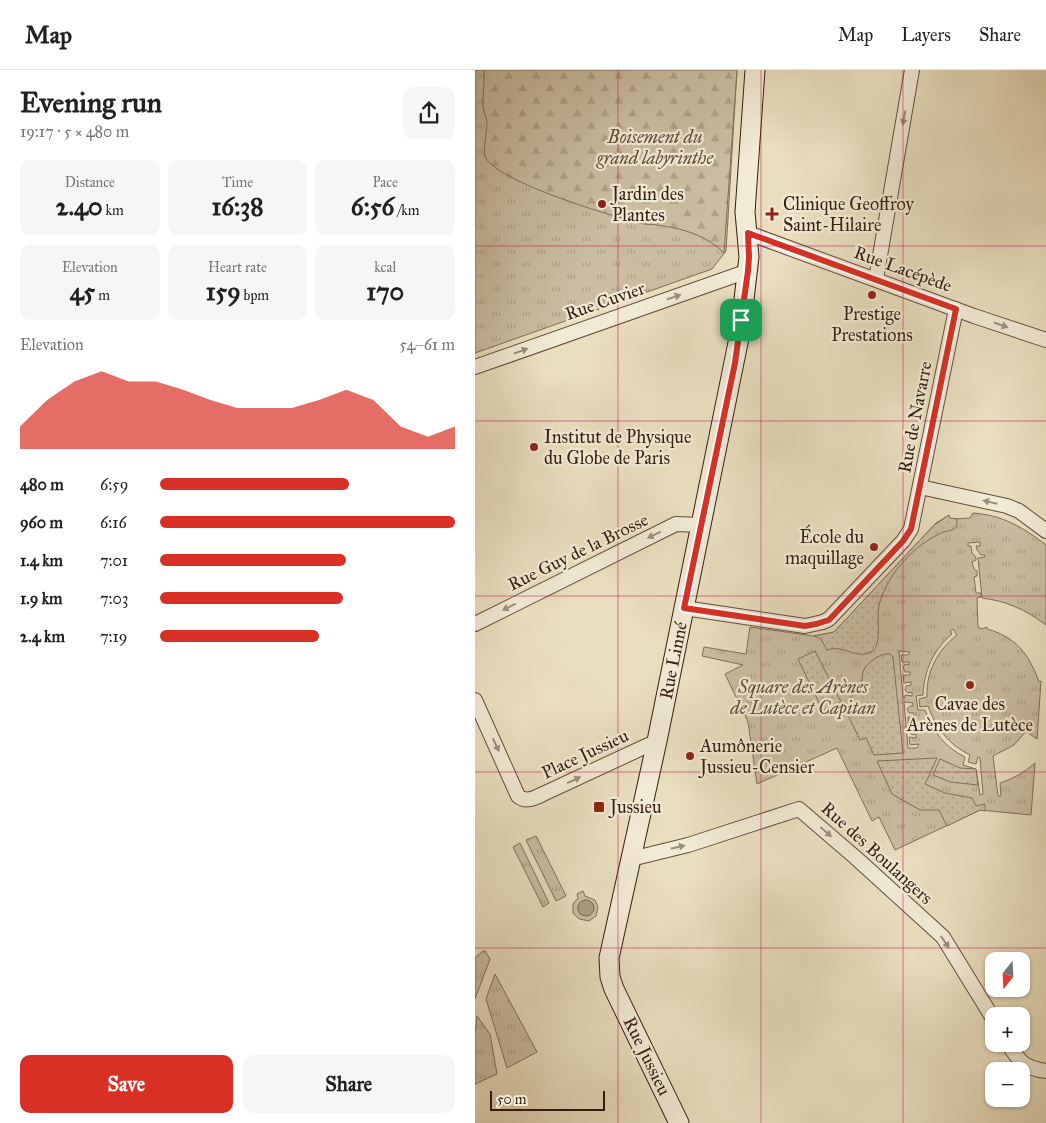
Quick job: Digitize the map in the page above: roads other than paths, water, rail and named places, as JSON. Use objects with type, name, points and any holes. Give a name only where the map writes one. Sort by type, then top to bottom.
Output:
[{"type":"street","name":"Rue Linné","points":[[614,989],[610,976],[609,958],[657,741],[735,363],[748,271],[748,237],[745,212],[755,70]]},
{"type":"street","points":[[876,279],[912,70]]},
{"type":"street","name":"Rue Lacépède","points":[[748,237],[876,279],[1046,340]]},
{"type":"street","name":"Rue Cuvier","points":[[475,367],[748,271]]},
{"type":"street","name":"Rue de Navarre","points":[[956,309],[920,488],[1007,506],[1019,511],[1046,531]]},
{"type":"street","points":[[684,608],[805,626],[829,620],[903,541],[911,529],[920,488]]},
{"type":"street","name":"Rue Guy de la Brosse","points":[[475,624],[676,524],[701,525]]},
{"type":"street","name":"Place Jussieu","points":[[475,700],[518,796],[522,799],[530,800],[657,741]]},
{"type":"street","name":"Rue des Boulangers","points":[[631,859],[688,845],[799,809],[943,937],[986,1007]]},
{"type":"street","name":"Rue Jussieu","points":[[614,989],[679,1123]]},
{"type":"street","points":[[1015,1052],[1024,1065],[1046,1071]]},
{"type":"water","points":[[583,900],[589,900],[594,905],[592,914],[583,916],[578,911],[578,905]]},
{"type":"place","name":"Jardin des Plantes","points":[[602,204]]},
{"type":"place","name":"Clinique Geoffroy Saint-Hilaire","points":[[772,214]]},
{"type":"place","name":"Prestige Prestations","points":[[872,295]]},
{"type":"place","name":"Institut de Physique du Globe de Paris","points":[[534,447]]},
{"type":"place","name":"École du maquillage","points":[[874,547]]},
{"type":"place","name":"Cavae des Arènes de Lutèce","points":[[970,685]]},
{"type":"place","name":"Aumônerie Jussieu-Censier","points":[[690,756]]},
{"type":"place","name":"Jussieu","points":[[599,807]]},
{"type":"park label","name":"Boisement du grand labyrinthe","points":[[655,147]]},
{"type":"park label","name":"Square des Arènes de Lutèce et Capitan","points":[[803,698]]}]
